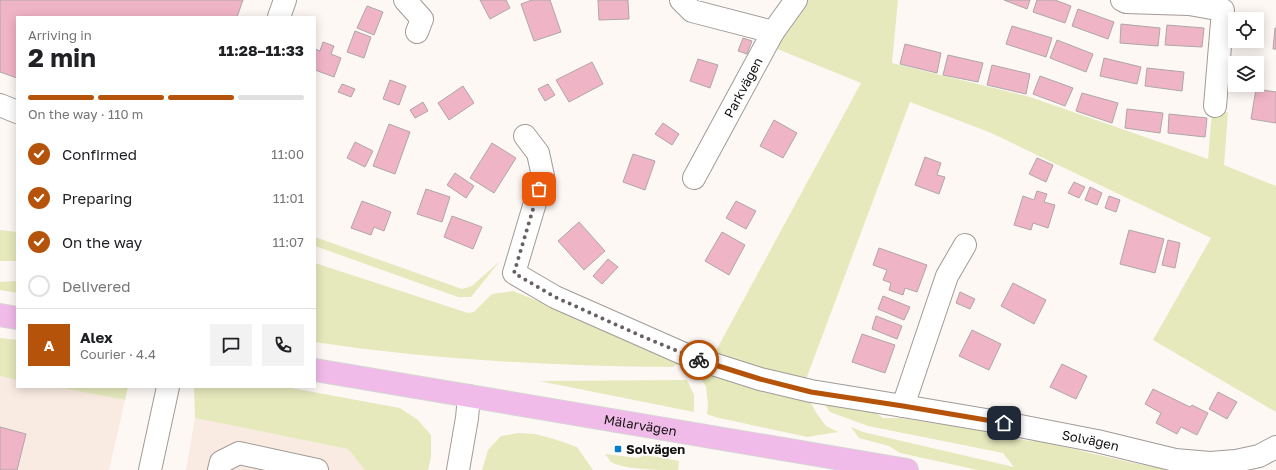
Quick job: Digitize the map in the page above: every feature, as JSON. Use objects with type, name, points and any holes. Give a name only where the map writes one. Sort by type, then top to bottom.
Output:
[{"type":"main road","points":[[0,315],[16,318]]},
{"type":"main road","name":"Mälarvägen","points":[[316,370],[907,470]]},
{"type":"street","points":[[278,16],[285,0]]},
{"type":"street","points":[[405,0],[422,19],[417,32]]},
{"type":"street","points":[[681,0],[692,11],[773,32]]},
{"type":"street","name":"Parkvägen","points":[[694,178],[773,32],[796,0]]},
{"type":"street","points":[[1122,0],[1126,2],[1189,4],[1222,10],[1215,106]]},
{"type":"street","points":[[0,105],[16,112]]},
{"type":"street","name":"Solvägen","points":[[525,136],[538,153],[543,176],[514,273],[555,297],[691,357],[760,379],[811,392],[1004,423],[1089,440],[1174,460],[1210,463],[1236,461],[1258,456],[1276,447]]},
{"type":"street","points":[[903,406],[947,276],[965,245]]},
{"type":"street","points":[[150,470],[168,388]]},
{"type":"street","points":[[458,470],[467,418],[469,396]]},
{"type":"street","points":[[219,470],[221,462],[239,453],[317,470]]},
{"type":"shaded area","points":[[0,376],[16,380],[16,388],[61,388],[125,400],[109,470],[0,470]]},
{"type":"shaded area","points":[[195,418],[348,449],[365,470],[186,470]]},
{"type":"green space","points":[[806,0],[898,0],[892,63],[1030,97],[1208,159],[1212,111],[1228,112],[1224,165],[1276,186],[1276,412],[1153,340],[1211,238],[989,132],[910,102],[805,382],[712,358],[861,83],[775,48]]},
{"type":"green space","points":[[0,230],[16,232],[16,261],[0,261]]},
{"type":"green space","points":[[316,237],[462,289],[472,286],[500,261],[471,297],[458,297],[316,246]]},
{"type":"green space","points":[[316,263],[468,313],[474,312],[492,294],[513,291],[661,351],[679,363],[673,367],[493,361],[448,358],[316,342]]},
{"type":"green space","points":[[16,281],[16,293],[0,290],[0,282]]},
{"type":"green space","points":[[0,338],[16,340],[16,380],[0,376]]},
{"type":"green space","points":[[702,366],[807,396],[826,426],[838,432],[807,437],[707,414],[708,405],[706,387],[697,372]]},
{"type":"green space","points":[[687,380],[694,395],[694,412],[539,381]]},
{"type":"green space","points":[[61,388],[128,388],[125,400]]},
{"type":"green space","points":[[194,388],[291,388],[400,408],[418,420],[431,435],[431,457],[428,470],[365,470],[348,449],[195,418]]},
{"type":"green space","points":[[823,402],[872,410],[883,418],[901,418],[1002,434],[1170,470],[978,470],[900,453],[889,446],[859,438],[851,427],[863,432],[1014,467],[1003,453],[868,426],[830,412]]},
{"type":"green space","points":[[518,433],[535,434],[577,447],[593,470],[482,470],[488,450],[501,436]]},
{"type":"green space","points":[[605,454],[638,458],[645,455],[679,461],[678,470],[626,467],[611,462]]},
{"type":"building","points":[[0,0],[243,0],[237,16],[16,16],[16,78],[0,72]]},
{"type":"building","points":[[480,0],[506,0],[510,8],[490,19]]},
{"type":"building","points":[[532,0],[550,0],[561,32],[534,41],[521,4]]},
{"type":"building","points":[[598,0],[628,0],[629,19],[599,20]]},
{"type":"building","points":[[1004,0],[1030,0],[1027,9]]},
{"type":"building","points":[[1037,0],[1055,0],[1071,6],[1065,23],[1033,12]]},
{"type":"building","points":[[367,6],[383,12],[374,35],[357,28]]},
{"type":"building","points":[[1078,9],[1114,22],[1108,39],[1072,26]]},
{"type":"building","points":[[1121,24],[1160,28],[1158,46],[1120,43]]},
{"type":"building","points":[[1167,25],[1204,28],[1202,47],[1165,45]]},
{"type":"building","points":[[1012,26],[1052,38],[1046,57],[1006,44]]},
{"type":"building","points":[[1275,28],[1276,49],[1273,49]]},
{"type":"building","points":[[355,31],[371,37],[364,58],[347,52]]},
{"type":"building","points":[[743,38],[752,41],[747,54],[738,51]]},
{"type":"building","points":[[1057,40],[1093,54],[1086,72],[1050,58]]},
{"type":"building","points":[[323,42],[334,46],[331,54],[341,58],[334,77],[316,70],[316,49],[320,51]]},
{"type":"building","points":[[905,44],[941,53],[937,73],[900,64]]},
{"type":"building","points":[[948,55],[983,63],[978,82],[943,75]]},
{"type":"building","points":[[1104,58],[1141,67],[1137,84],[1100,76]]},
{"type":"building","points":[[698,59],[718,65],[710,88],[690,81]]},
{"type":"building","points":[[592,62],[603,84],[569,102],[556,80]]},
{"type":"building","points":[[992,65],[1030,74],[1026,94],[987,85]]},
{"type":"building","points":[[1147,68],[1184,72],[1182,91],[1145,86]]},
{"type":"building","points":[[1040,76],[1073,88],[1065,106],[1033,94]]},
{"type":"building","points":[[390,80],[406,86],[399,105],[383,99]]},
{"type":"building","points":[[342,84],[355,89],[351,97],[338,92]]},
{"type":"building","points":[[548,84],[555,95],[545,101],[538,89]]},
{"type":"building","points":[[463,86],[474,103],[449,120],[438,103]]},
{"type":"building","points":[[1264,90],[1276,92],[1276,123],[1251,119],[1256,92],[1264,92]]},
{"type":"building","points":[[1082,93],[1118,103],[1112,123],[1076,111]]},
{"type":"building","points":[[423,102],[428,111],[415,118],[410,110]]},
{"type":"building","points":[[1127,109],[1163,113],[1160,133],[1125,128]]},
{"type":"building","points":[[1169,114],[1207,118],[1205,137],[1168,133]]},
{"type":"building","points":[[774,120],[797,133],[783,158],[760,146]]},
{"type":"building","points":[[663,123],[679,134],[672,145],[655,134]]},
{"type":"building","points":[[389,124],[410,132],[395,174],[373,166]]},
{"type":"building","points":[[355,142],[373,151],[365,167],[347,158]]},
{"type":"building","points":[[492,143],[516,158],[494,193],[470,178]]},
{"type":"building","points":[[633,154],[655,161],[645,190],[623,182]]},
{"type":"building","points":[[925,157],[941,163],[937,175],[945,177],[939,194],[915,185]]},
{"type":"building","points":[[1037,158],[1053,165],[1046,182],[1029,174]]},
{"type":"building","points":[[455,173],[474,186],[466,198],[447,185]]},
{"type":"building","points":[[1074,182],[1085,187],[1079,198],[1068,193]]},
{"type":"building","points":[[1090,187],[1102,193],[1097,205],[1085,200]]},
{"type":"building","points":[[426,189],[450,197],[442,222],[417,214]]},
{"type":"building","points":[[1037,191],[1047,194],[1044,202],[1055,205],[1048,228],[1033,223],[1031,230],[1014,225],[1023,196],[1034,200]]},
{"type":"building","points":[[1109,196],[1120,200],[1116,212],[1105,208]]},
{"type":"building","points":[[362,201],[391,212],[384,231],[374,227],[371,235],[351,228]]},
{"type":"building","points":[[736,201],[756,211],[746,229],[726,218]]},
{"type":"building","points":[[452,216],[482,227],[473,249],[444,237]]},
{"type":"building","points":[[579,222],[605,251],[584,270],[558,241]]},
{"type":"building","points":[[1129,230],[1164,239],[1155,273],[1120,264]]},
{"type":"building","points":[[722,232],[745,245],[729,275],[705,261]]},
{"type":"building","points":[[1168,240],[1180,243],[1175,268],[1162,265]]},
{"type":"building","points":[[879,248],[927,265],[917,292],[905,288],[903,295],[889,290],[891,283],[883,280],[887,270],[873,265]]},
{"type":"building","points":[[608,259],[618,267],[602,284],[593,276]]},
{"type":"building","points":[[1013,283],[1046,300],[1034,324],[1001,306]]},
{"type":"building","points":[[960,292],[975,299],[970,309],[956,303]]},
{"type":"building","points":[[883,296],[910,307],[904,320],[878,309]]},
{"type":"building","points":[[876,316],[902,326],[897,339],[872,329]]},
{"type":"building","points":[[972,330],[1001,344],[989,370],[959,356]]},
{"type":"building","points":[[862,334],[895,345],[885,373],[852,362]]},
{"type":"building","points":[[1062,364],[1087,376],[1076,399],[1050,387]]},
{"type":"building","points":[[1153,389],[1190,407],[1192,405],[1208,413],[1197,435],[1181,427],[1177,434],[1156,423],[1161,413],[1145,404]]},
{"type":"building","points":[[1218,392],[1237,402],[1227,419],[1209,409]]},
{"type":"building","points":[[0,427],[26,434],[17,470],[0,470]]},
{"type":"way so far","points":[[539,189],[514,273],[555,297],[699,360]]},
{"type":"place","name":"Solvägen","points":[[618,449]]},
{"type":"route","points":[[699,360],[760,379],[811,392],[1004,423]]}]
